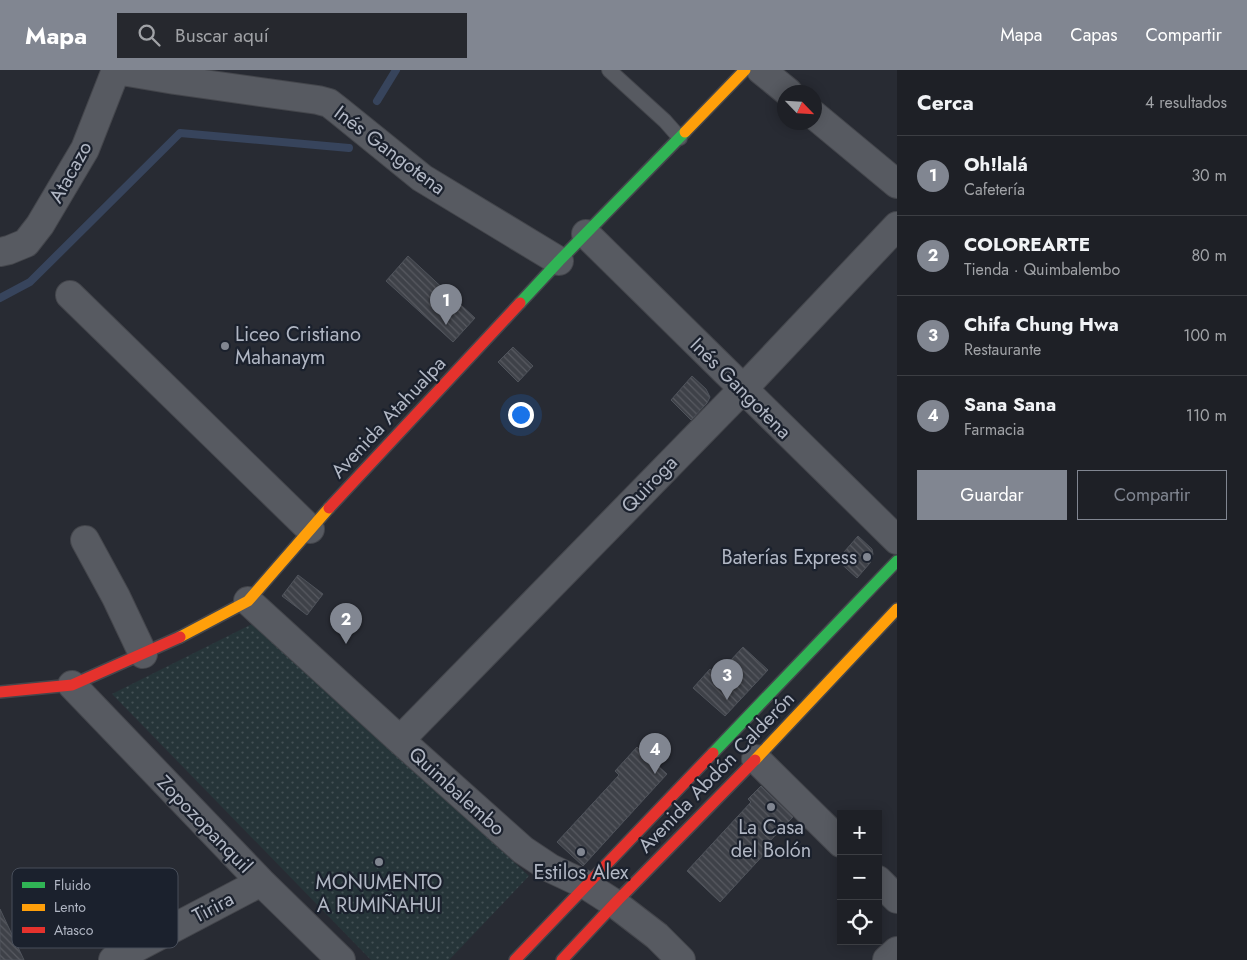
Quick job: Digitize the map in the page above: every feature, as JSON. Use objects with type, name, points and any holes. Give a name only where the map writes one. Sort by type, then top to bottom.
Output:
[{"type":"main road","name":"Avenida Atahualpa","points":[[0,692],[72,685],[173,641],[248,601],[310,529],[559,262],[745,70]]},
{"type":"main road","name":"Avenida Abdón Calderón","points":[[515,960],[897,561]]},
{"type":"main road","name":"Avenida Abdón Calderón","points":[[562,960],[614,903],[756,759],[897,608]]},
{"type":"street","name":"Atacazo","points":[[0,252],[26,243],[40,225],[85,149],[116,70]]},
{"type":"street","name":"Inés Gangotena","points":[[116,70],[329,103],[422,178],[559,262]]},
{"type":"street","points":[[761,70],[779,85]]},
{"type":"street","points":[[822,122],[897,184]]},
{"type":"street","name":"Quiroga","points":[[400,740],[742,389],[897,226]]},
{"type":"street","name":"Inés Gangotena","points":[[586,234],[897,540]]},
{"type":"street","points":[[70,295],[310,529]]},
{"type":"street","points":[[85,540],[116,597],[143,654]]},
{"type":"street","name":"Quimbalembo","points":[[248,601],[523,850],[550,868],[586,885],[614,903],[657,936],[681,960]]},
{"type":"street","name":"Zopozopanquil","points":[[72,685],[261,882],[341,960]]},
{"type":"street","points":[[756,759],[837,839]]},
{"type":"street","name":"Tirira","points":[[178,926],[261,882]]},
{"type":"street","points":[[882,884],[897,899]]},
{"type":"street","name":"Tirira","points":[[113,960],[136,948]]},
{"type":"street","points":[[887,960],[897,951]]},
{"type":"lane","points":[[609,70],[665,121],[680,138]]},
{"type":"shaded area","points":[[256,622],[529,876],[449,960],[371,960],[112,694]]},
{"type":"building","points":[[408,256],[475,318],[453,342],[386,281]]},
{"type":"building","points":[[513,347],[533,366],[518,382],[498,362]]},
{"type":"building","points":[[692,376],[706,389],[710,397],[707,403],[691,420],[671,400]]},
{"type":"building","points":[[858,536],[872,549],[873,554],[870,563],[857,578],[837,560]]},
{"type":"building","points":[[298,575],[323,594],[307,615],[282,596]]},
{"type":"building","points":[[743,647],[768,670],[725,716],[693,688],[710,669],[717,675]]},
{"type":"building","points":[[637,747],[667,774],[583,866],[557,842],[619,775],[615,771]]},
{"type":"building","points":[[761,786],[793,817],[765,846],[768,850],[720,902],[687,871],[751,802],[748,799]]},
{"type":"building","points":[[0,909],[12,934],[12,948],[18,948],[24,960],[0,960]]},
{"type":"waterway","points":[[377,101],[396,70]]},
{"type":"waterway","points":[[0,298],[30,282],[180,133],[349,148]]},
{"type":"traffic: fast","points":[[520,303],[685,132]]},
{"type":"traffic: fast","points":[[713,753],[897,561]]},
{"type":"traffic: slow","points":[[685,132],[745,70]]},
{"type":"traffic: slow","points":[[180,637],[248,601],[329,508]]},
{"type":"traffic: slow","points":[[755,760],[897,609]]},
{"type":"traffic: jam","points":[[329,508],[520,303]]},
{"type":"traffic: jam","points":[[0,692],[72,685],[180,637]]},
{"type":"traffic: jam","points":[[515,960],[713,753]]},
{"type":"traffic: jam","points":[[562,960],[755,760]]},
{"type":"place","name":"Oh!lalá","points":[[446,325]]},
{"type":"place","name":"Liceo Cristiano Mahanaym","points":[[225,346]]},
{"type":"place","name":"Baterías Express","points":[[867,557]]},
{"type":"place","name":"COLOREARTE","points":[[346,644]]},
{"type":"place","name":"Chifa Chung Hwa","points":[[727,700]]},
{"type":"place","name":"Sana Sana","points":[[655,774]]},
{"type":"place","name":"La Casa del Bolón","points":[[771,807]]},
{"type":"place","name":"Estilos Alex","points":[[581,852]]},
{"type":"place","name":"MONUMENTO A RUMIÑAHUI","points":[[379,862]]}]
